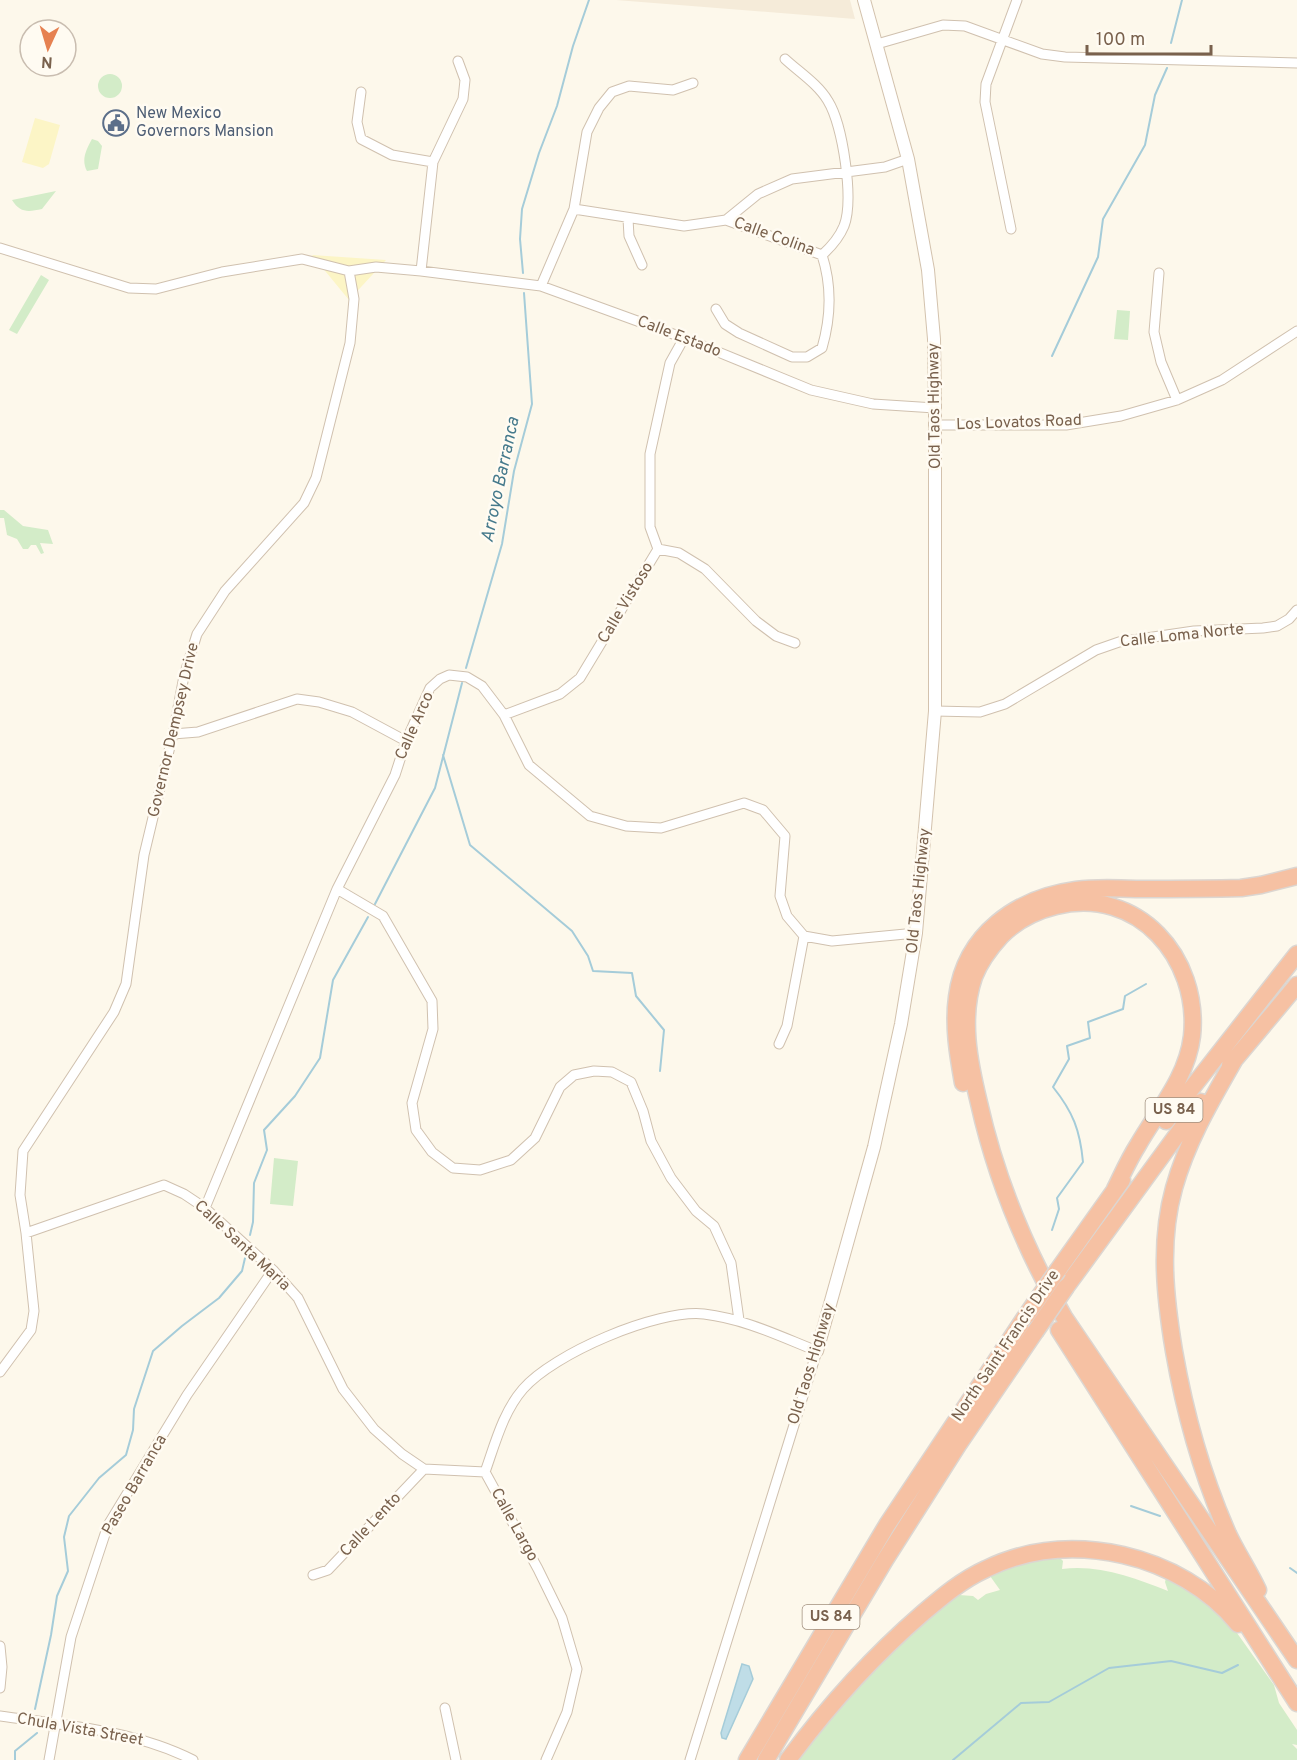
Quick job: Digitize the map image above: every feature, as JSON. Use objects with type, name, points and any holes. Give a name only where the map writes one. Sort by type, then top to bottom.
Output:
[{"type":"highway","points":[[1297,876],[1240,888],[1079,890],[1039,897],[1006,915],[982,939],[964,969],[957,995],[955,1019],[959,1061],[976,1137],[1002,1217],[1022,1263],[1057,1327],[1297,1703]]},
{"type":"highway","points":[[1115,1190],[1138,1145],[1169,1098],[1184,1066],[1191,1038],[1191,997],[1180,963],[1163,939],[1151,927],[1137,917],[1106,905],[1075,902],[1062,904],[1041,909],[1011,927],[987,952],[971,990],[967,1012],[969,1051],[981,1113],[996,1169],[1019,1231],[1038,1272],[1064,1317],[1295,1657]]},
{"type":"highway","name":"North Saint Francis Drive","points":[[747,1760],[887,1525],[1026,1316],[1115,1190],[1194,1084],[1297,954]]},
{"type":"highway","name":"North Saint Francis Drive","points":[[766,1760],[885,1560],[958,1445],[1035,1332],[1163,1153],[1236,1057],[1297,985]]},
{"type":"highway","points":[[1236,1057],[1192,1136],[1173,1189],[1164,1246],[1166,1300],[1186,1407],[1207,1482],[1229,1536],[1295,1657]]},
{"type":"highway","points":[[788,1760],[821,1716],[852,1682],[900,1633],[938,1601],[968,1578],[987,1568],[1020,1556],[1042,1552],[1066,1549],[1113,1553],[1134,1558],[1173,1573],[1195,1586],[1227,1611],[1283,1682]]},
{"type":"street","name":"Old Taos Highway","points":[[690,1760],[817,1351],[874,1147],[901,1024],[916,933],[935,711],[934,339],[928,270],[908,159],[864,0]]},
{"type":"street","points":[[1011,229],[986,102],[986,84],[1017,0]]},
{"type":"street","points":[[877,44],[943,25],[965,26],[1042,54],[1065,57],[1297,63]]},
{"type":"street","name":"Calle Colina","points":[[785,59],[820,91],[828,101],[838,124],[847,173],[845,225],[834,245],[822,255]]},
{"type":"street","points":[[421,271],[433,162],[463,99],[465,80],[458,61]]},
{"type":"street","points":[[541,286],[574,209],[587,132],[599,108],[612,92],[629,86],[673,90],[693,82]]},
{"type":"street","points":[[361,92],[357,122],[361,138],[392,155],[433,162]]},
{"type":"street","name":"Calle Colina","points":[[726,220],[758,194],[792,179],[885,167],[908,159]]},
{"type":"street","name":"Calle Colina","points":[[574,209],[684,226],[726,220],[822,255]]},
{"type":"street","points":[[628,219],[629,236],[642,266]]},
{"type":"street","points":[[0,248],[129,288],[156,289],[222,272],[302,259],[349,271]]},
{"type":"street","name":"Calle Colina","points":[[716,309],[725,324],[739,333],[792,357],[807,357],[822,348],[827,330],[830,295],[828,274],[822,255]]},
{"type":"street","name":"Calle Estado","points":[[349,271],[376,267],[541,286],[684,338],[811,390],[873,404],[935,408]]},
{"type":"street","name":"Governor Dempsey Drive","points":[[0,1372],[31,1330],[34,1311],[20,1195],[23,1151],[114,1012],[126,984],[144,855],[173,734],[184,676],[197,634],[225,591],[304,503],[316,478],[350,343],[354,299],[349,271]]},
{"type":"street","points":[[1159,273],[1154,332],[1161,362],[1177,400]]},
{"type":"street","name":"Los Lovatos Road","points":[[936,425],[1066,425],[1121,416],[1177,400],[1222,380],[1297,331]]},
{"type":"street","name":"Calle Vistoso","points":[[504,715],[560,694],[580,678],[658,549],[650,527],[650,454],[670,363],[684,338]]},
{"type":"street","points":[[658,549],[679,553],[705,569],[756,621],[776,636],[795,643]]},
{"type":"street","name":"Calle Loma Norte","points":[[935,711],[980,712],[1005,704],[1096,650],[1119,642],[1194,631],[1277,626],[1289,619],[1297,610]]},
{"type":"street","name":"Calle Arco","points":[[205,1208],[337,889],[395,774],[406,741],[430,688],[440,679],[449,675],[467,677],[483,686],[504,715],[529,765],[590,816],[626,826],[661,828],[744,803],[763,810],[785,836],[780,896],[788,916],[804,936]]},
{"type":"street","points":[[173,734],[198,732],[297,699],[319,702],[352,712],[406,741]]},
{"type":"street","points":[[337,889],[383,916],[432,1001],[433,1029],[412,1103],[416,1130],[432,1152],[453,1168],[480,1170],[511,1160],[535,1138],[560,1087],[574,1075],[594,1071],[612,1072],[631,1082],[643,1111],[651,1141],[671,1178],[696,1211],[714,1226],[731,1263],[739,1320]]},
{"type":"street","points":[[779,1044],[787,1026],[804,936],[832,941],[916,933]]},
{"type":"street","name":"Calle Santa Maria","points":[[26,1233],[164,1185],[184,1194],[205,1208],[273,1270],[298,1298],[343,1389],[374,1429],[402,1454],[424,1468],[485,1472]]},
{"type":"street","name":"Paseo Barranca","points":[[49,1760],[71,1637],[108,1525],[187,1395],[273,1270]]},
{"type":"street","name":"Calle Largo","points":[[546,1760],[567,1712],[577,1669],[562,1618],[485,1472],[502,1424],[521,1391],[538,1373],[558,1360],[627,1329],[664,1318],[701,1314],[739,1320],[817,1351]]},
{"type":"street","name":"Calle Lento","points":[[313,1575],[328,1570],[424,1468]]},
{"type":"street","points":[[0,1646],[2,1666],[0,1688]]},
{"type":"street","points":[[446,1708],[456,1760]]},
{"type":"street","name":"Chula Vista Street","points":[[0,1716],[55,1724],[154,1744],[193,1760]]},
{"type":"shaded area","points":[[616,0],[850,0],[855,19]]},
{"type":"green space","points":[[110,74],[118,78],[122,86],[118,94],[110,98],[102,94],[98,86],[102,78]]},
{"type":"green space","points":[[92,139],[98,141],[102,146],[98,169],[87,171],[84,159]]},
{"type":"green space","points":[[56,191],[42,209],[33,211],[18,207],[12,200]]},
{"type":"green space","points":[[41,275],[49,280],[17,334],[9,330]]},
{"type":"green space","points":[[1117,310],[1130,311],[1128,340],[1114,339]]},
{"type":"green space","points":[[0,510],[4,510],[23,526],[48,530],[53,544],[40,543],[44,553],[41,554],[36,545],[23,549],[17,539],[7,535],[4,518],[0,518]]},
{"type":"green space","points":[[274,1158],[298,1161],[293,1206],[270,1204]]},
{"type":"green space","points":[[1059,1557],[1063,1561],[1062,1569],[1103,1570],[1168,1591],[1166,1578],[1199,1596],[1232,1626],[1274,1685],[1279,1703],[1297,1730],[1297,1745],[1292,1744],[1297,1749],[1297,1760],[795,1760],[837,1708],[914,1628],[959,1595],[973,1596],[978,1600],[986,1594],[1000,1590],[990,1576],[1014,1565]]},
{"type":"sand","points":[[35,118],[60,125],[49,164],[43,168],[22,162]]},
{"type":"sand","points":[[312,255],[386,260],[349,300]]},
{"type":"water","points":[[742,1664],[749,1666],[753,1679],[726,1739],[722,1738],[721,1733]]},
{"type":"waterway","name":"Arroyo Barranca","points":[[523,273],[520,239],[522,209],[539,153],[557,106],[573,46],[589,0]]},
{"type":"waterway","points":[[1171,43],[1182,0]]},
{"type":"waterway","points":[[1052,356],[1098,257],[1103,219],[1145,145],[1155,95],[1167,68]]},
{"type":"waterway","name":"Arroyo Barranca","points":[[466,668],[502,544],[514,471],[532,404],[524,293]]},
{"type":"waterway","name":"Arroyo Barranca","points":[[375,904],[435,788],[462,683]]},
{"type":"waterway","points":[[443,755],[470,845],[572,931],[588,956],[593,971],[632,973],[636,996],[664,1030],[660,1071]]},
{"type":"waterway","name":"Arroyo Barranca","points":[[250,1235],[253,1222],[254,1183],[267,1150],[264,1130],[295,1096],[320,1058],[333,980],[368,917]]},
{"type":"waterway","points":[[1052,1230],[1059,1209],[1057,1198],[1083,1162],[1080,1140],[1074,1122],[1066,1105],[1053,1087],[1069,1059],[1067,1046],[1090,1038],[1088,1022],[1123,1009],[1125,996],[1146,984]]},
{"type":"waterway","name":"Arroyo Barranca","points":[[35,1709],[57,1596],[68,1571],[64,1537],[69,1516],[99,1478],[126,1455],[133,1430],[134,1409],[153,1351],[219,1298],[242,1271],[245,1258]]},
{"type":"waterway","points":[[1131,1506],[1160,1516]]},
{"type":"waterway","points":[[1290,1568],[1297,1573]]},
{"type":"waterway","points":[[953,1760],[1021,1703],[1049,1702],[1109,1668],[1171,1661],[1222,1673],[1238,1665]]},
{"type":"waterway","points":[[15,1760],[15,1751],[37,1733]]},
{"type":"place","name":"New Mexico Governors Mansion","points":[[116,123]]}]
